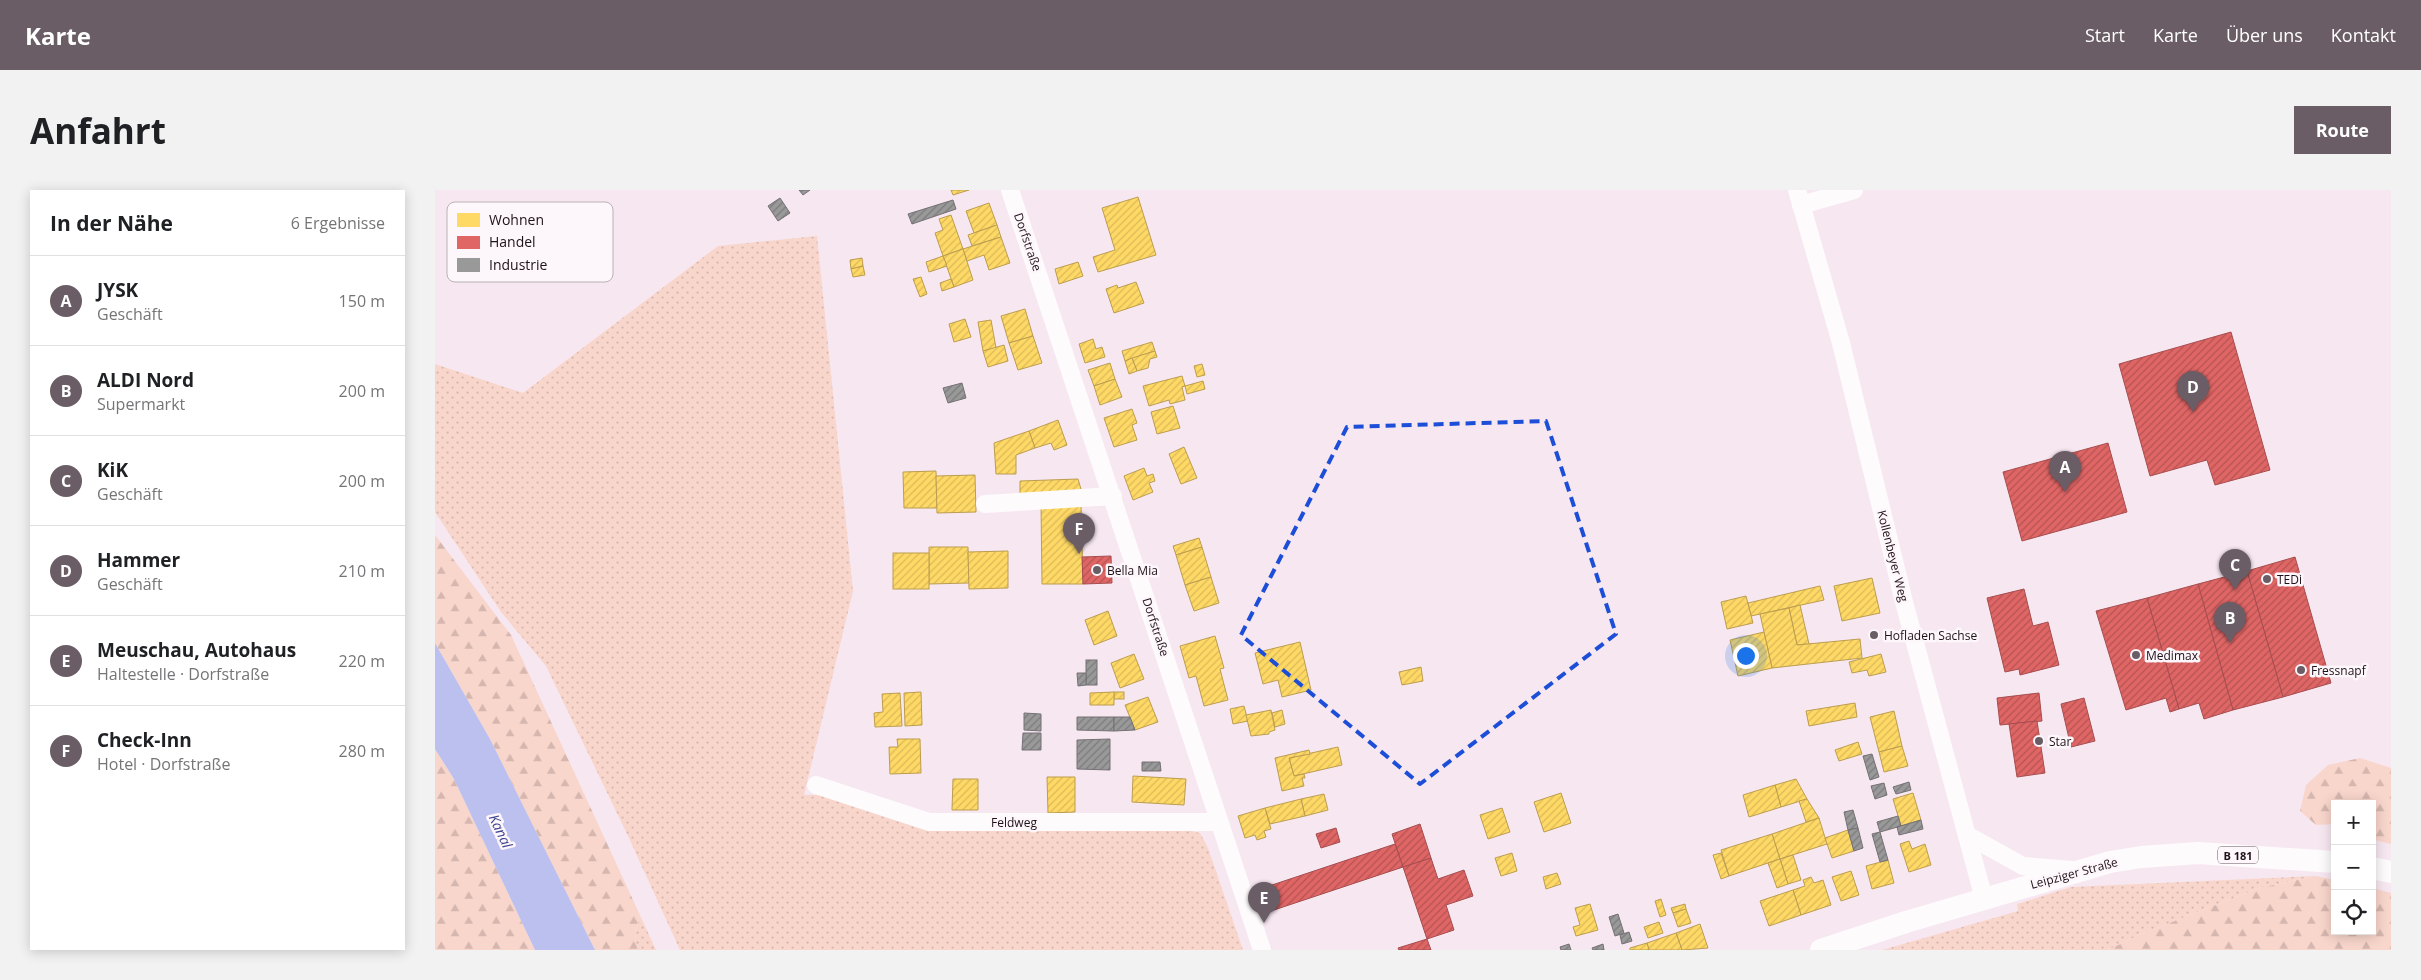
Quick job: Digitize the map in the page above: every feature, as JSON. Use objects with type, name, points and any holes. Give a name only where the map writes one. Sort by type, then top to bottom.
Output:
[{"type":"main road","name":"Leipziger Straße","points":[[1821,950],[2077,870],[2133,858],[2198,853],[2331,862]]},
{"type":"main road","points":[[2376,869],[2391,872]]},
{"type":"street","name":"Dorfstraße","points":[[1010,190],[1113,496],[1261,950]]},
{"type":"street","points":[[1799,198],[1854,190]]},
{"type":"street","name":"Kollenbeyer Weg","points":[[1799,198],[1823,275],[1904,602],[1984,899]]},
{"type":"street","points":[[985,504],[1113,496]]},
{"type":"street","name":"Feldweg","points":[[816,785],[929,822],[1219,822]]},
{"type":"street","points":[[1967,835],[2023,866],[2077,870]]},
{"type":"highlighted area","points":[[1546,421],[1616,634],[1420,784],[1241,635],[1347,427]]},
{"type":"green space","points":[[817,236],[853,591],[804,795],[822,795],[922,828],[1187,830],[1200,833],[1208,848],[1243,950],[680,950],[628,836],[546,666],[501,612],[435,512],[435,364],[523,393],[718,246]]},
{"type":"green space","points":[[435,535],[511,635],[639,913],[635,940],[638,950],[595,950],[490,739],[435,643]]},
{"type":"green space","points":[[435,749],[454,779],[535,950],[435,950]]},
{"type":"green space","points":[[2360,758],[2391,768],[2391,844],[2376,840],[2376,800],[2331,800],[2331,824],[2316,825],[2300,811],[2306,785],[2328,765]]},
{"type":"green space","points":[[2316,876],[2259,888],[2139,935],[2108,950],[1882,950],[2018,911],[2017,904],[2071,887]]},
{"type":"green space","points":[[2316,876],[2331,879],[2331,935],[2376,935],[2376,889],[2391,893],[2391,950],[2108,950],[2139,935],[2259,888]]},
{"type":"green space","points":[[639,913],[656,950],[638,950],[635,940]]},
{"type":"water","name":"Kanal","points":[[435,643],[490,739],[595,950],[535,950],[454,779],[435,749]]},
{"type":"building: Wohnen","points":[[951,190],[969,190],[953,195]]},
{"type":"building: Wohnen","points":[[1138,197],[1156,255],[1098,272],[1093,257],[1115,250],[1102,208]]},
{"type":"building: Wohnen","points":[[989,203],[997,225],[974,233],[966,211]]},
{"type":"building: Wohnen","points":[[951,215],[963,249],[943,256],[935,233],[943,230],[939,219]]},
{"type":"building: Wohnen","points":[[997,225],[1001,237],[972,246],[968,235]]},
{"type":"building: Wohnen","points":[[1001,237],[1010,263],[989,270],[984,255],[967,261],[963,249]]},
{"type":"building: Wohnen","points":[[963,249],[973,280],[954,287],[943,256]]},
{"type":"building: Wohnen","points":[[943,256],[947,266],[929,272],[926,262]]},
{"type":"building: Wohnen","points":[[862,258],[863,266],[851,269],[850,260]]},
{"type":"building: Wohnen","points":[[1078,262],[1083,276],[1059,284],[1055,269]]},
{"type":"building: Wohnen","points":[[863,266],[865,275],[853,277],[851,269]]},
{"type":"building: Wohnen","points":[[921,277],[927,294],[920,297],[913,279]]},
{"type":"building: Wohnen","points":[[951,279],[954,287],[942,291],[940,283]]},
{"type":"building: Wohnen","points":[[1136,282],[1144,303],[1114,313],[1106,289],[1117,285],[1118,288]]},
{"type":"building: Wohnen","points":[[1025,309],[1033,336],[1009,343],[1001,316]]},
{"type":"building: Wohnen","points":[[965,319],[971,337],[954,342],[949,324]]},
{"type":"building: Wohnen","points":[[991,320],[996,348],[983,351],[978,322]]},
{"type":"building: Wohnen","points":[[1033,336],[1042,363],[1018,370],[1009,343]]},
{"type":"building: Wohnen","points":[[1093,339],[1096,349],[1102,347],[1105,357],[1085,363],[1079,344]]},
{"type":"building: Wohnen","points":[[1152,342],[1155,351],[1125,361],[1122,351]]},
{"type":"building: Wohnen","points":[[1004,345],[1008,361],[988,367],[983,351]]},
{"type":"building: Wohnen","points":[[1155,351],[1157,357],[1150,359],[1148,368],[1137,371],[1132,358]]},
{"type":"building: Wohnen","points":[[1132,358],[1137,371],[1129,374],[1125,361]]},
{"type":"building: Wohnen","points":[[1110,363],[1115,379],[1094,386],[1088,370]]},
{"type":"building: Wohnen","points":[[1202,364],[1205,375],[1197,377],[1194,366]]},
{"type":"building: Wohnen","points":[[1182,376],[1185,386],[1182,387],[1185,400],[1170,404],[1169,400],[1149,406],[1143,386]]},
{"type":"building: Wohnen","points":[[1115,379],[1122,397],[1100,405],[1094,386]]},
{"type":"building: Wohnen","points":[[1203,381],[1205,389],[1187,394],[1185,386]]},
{"type":"building: Wohnen","points":[[1173,406],[1180,428],[1157,434],[1151,412]]},
{"type":"building: Wohnen","points":[[1132,409],[1137,423],[1132,425],[1137,440],[1114,447],[1104,418]]},
{"type":"building: Wohnen","points":[[1058,420],[1067,445],[1054,450],[1051,443],[1035,448],[1029,431]]},
{"type":"building: Wohnen","points":[[1029,431],[1035,448],[1016,455],[1016,474],[996,474],[994,443]]},
{"type":"building: Wohnen","points":[[1184,447],[1197,478],[1181,484],[1169,454]]},
{"type":"building: Wohnen","points":[[1144,468],[1147,476],[1153,474],[1155,481],[1149,483],[1153,492],[1133,500],[1124,476]]},
{"type":"building: Wohnen","points":[[936,471],[937,508],[904,508],[903,472]]},
{"type":"building: Wohnen","points":[[975,475],[976,512],[937,513],[936,476]]},
{"type":"building: Wohnen","points":[[1078,479],[1083,496],[1020,498],[1020,481]]},
{"type":"building: Wohnen","points":[[1081,503],[1083,584],[1042,584],[1041,504]]},
{"type":"building: Wohnen","points":[[1199,538],[1202,547],[1176,555],[1173,546]]},
{"type":"building: Wohnen","points":[[929,547],[968,547],[969,583],[929,584]]},
{"type":"building: Wohnen","points":[[1202,547],[1211,577],[1185,585],[1176,555]]},
{"type":"building: Wohnen","points":[[1008,551],[1008,588],[969,589],[968,552]]},
{"type":"building: Wohnen","points":[[893,553],[929,553],[929,589],[893,589]]},
{"type":"building: Wohnen","points":[[1211,577],[1219,603],[1194,611],[1185,585]]},
{"type":"building: Wohnen","points":[[1872,578],[1880,613],[1842,621],[1834,586]]},
{"type":"building: Wohnen","points":[[1820,586],[1824,600],[1751,616],[1748,603]]},
{"type":"building: Wohnen","points":[[1746,596],[1753,623],[1727,629],[1721,602]]},
{"type":"building: Wohnen","points":[[1800,605],[1809,644],[1797,645],[1789,608]]},
{"type":"building: Wohnen","points":[[1789,608],[1797,645],[1860,639],[1862,658],[1772,668],[1760,614]]},
{"type":"building: Wohnen","points":[[1108,611],[1117,636],[1094,645],[1085,620]]},
{"type":"building: Wohnen","points":[[1764,632],[1772,668],[1738,676],[1730,640]]},
{"type":"building: Wohnen","points":[[1215,636],[1224,668],[1220,669],[1228,700],[1204,706],[1196,676],[1189,678],[1180,646]]},
{"type":"building: Wohnen","points":[[1300,642],[1311,690],[1282,697],[1278,680],[1263,684],[1255,653]]},
{"type":"building: Wohnen","points":[[1134,654],[1144,679],[1120,688],[1111,663]]},
{"type":"building: Wohnen","points":[[1881,654],[1886,672],[1869,676],[1867,670],[1852,673],[1849,662]]},
{"type":"building: Wohnen","points":[[1421,667],[1423,681],[1402,685],[1399,672]]},
{"type":"building: Wohnen","points":[[921,692],[922,725],[905,726],[904,693]]},
{"type":"building: Wohnen","points":[[1114,692],[1124,692],[1124,699],[1114,699]]},
{"type":"building: Wohnen","points":[[1114,692],[1114,705],[1090,705],[1090,693]]},
{"type":"building: Wohnen","points":[[900,693],[902,726],[875,727],[874,713],[883,712],[882,694]]},
{"type":"building: Wohnen","points":[[1148,697],[1158,722],[1135,730],[1125,705]]},
{"type":"building: Wohnen","points":[[1855,703],[1857,717],[1809,726],[1806,711]]},
{"type":"building: Wohnen","points":[[1244,706],[1248,721],[1233,724],[1230,709]]},
{"type":"building: Wohnen","points":[[1271,710],[1275,730],[1269,732],[1269,734],[1251,736],[1246,715]]},
{"type":"building: Wohnen","points":[[1282,710],[1285,724],[1275,727],[1272,713]]},
{"type":"building: Wohnen","points":[[1894,711],[1902,746],[1879,752],[1870,717]]},
{"type":"building: Wohnen","points":[[897,739],[920,739],[921,773],[890,774],[889,747],[898,747]]},
{"type":"building: Wohnen","points":[[1858,742],[1862,754],[1839,761],[1835,750]]},
{"type":"building: Wohnen","points":[[1902,746],[1908,766],[1884,772],[1879,752]]},
{"type":"building: Wohnen","points":[[1338,747],[1342,765],[1294,776],[1289,758]]},
{"type":"building: Wohnen","points":[[1309,750],[1310,754],[1289,758],[1294,776],[1304,774],[1305,778],[1302,778],[1304,786],[1282,791],[1275,758]]},
{"type":"building: Wohnen","points":[[1133,776],[1186,779],[1184,805],[1132,802]]},
{"type":"building: Wohnen","points":[[1047,777],[1075,777],[1075,812],[1048,813]]},
{"type":"building: Wohnen","points":[[953,779],[978,779],[978,810],[952,810]]},
{"type":"building: Wohnen","points":[[1796,779],[1807,799],[1781,807],[1775,785]]},
{"type":"building: Wohnen","points":[[1775,785],[1781,807],[1749,817],[1743,795]]},
{"type":"building: Wohnen","points":[[1561,793],[1571,823],[1544,832],[1534,802]]},
{"type":"building: Wohnen","points":[[1913,793],[1921,820],[1901,826],[1893,799]]},
{"type":"building: Wohnen","points":[[1324,794],[1328,810],[1305,816],[1301,799]]},
{"type":"building: Wohnen","points":[[1301,799],[1305,816],[1270,824],[1265,808]]},
{"type":"building: Wohnen","points":[[1807,799],[1819,818],[1806,822],[1799,801]]},
{"type":"building: Wohnen","points":[[1265,808],[1271,829],[1264,831],[1266,837],[1257,840],[1255,835],[1245,838],[1238,816]]},
{"type":"building: Wohnen","points":[[1502,808],[1510,832],[1488,839],[1480,815]]},
{"type":"building: Wohnen","points":[[1819,818],[1827,844],[1780,859],[1772,834]]},
{"type":"building: Wohnen","points":[[1848,830],[1854,851],[1832,858],[1825,838]]},
{"type":"building: Wohnen","points":[[1772,834],[1780,859],[1729,876],[1721,850]]},
{"type":"building: Wohnen","points":[[1909,841],[1912,849],[1925,844],[1931,865],[1909,872],[1900,844]]},
{"type":"building: Wohnen","points":[[1512,853],[1517,871],[1501,876],[1495,858]]},
{"type":"building: Wohnen","points":[[1721,853],[1729,876],[1721,879],[1713,855]]},
{"type":"building: Wohnen","points":[[1793,855],[1801,880],[1788,884],[1780,859]]},
{"type":"building: Wohnen","points":[[1780,859],[1788,884],[1777,888],[1768,863]]},
{"type":"building: Wohnen","points":[[1888,860],[1894,883],[1872,889],[1866,866]]},
{"type":"building: Wohnen","points":[[1851,871],[1859,895],[1841,901],[1832,877]]},
{"type":"building: Wohnen","points":[[1557,873],[1561,884],[1546,889],[1543,877]]},
{"type":"building: Wohnen","points":[[1811,877],[1814,883],[1823,880],[1831,905],[1801,915],[1793,890],[1805,886],[1803,880]]},
{"type":"building: Wohnen","points":[[1793,890],[1801,915],[1769,926],[1760,901]]},
{"type":"building: Wohnen","points":[[1661,899],[1666,915],[1660,917],[1655,901]]},
{"type":"building: Wohnen","points":[[1590,904],[1598,930],[1576,936],[1573,927],[1580,925],[1575,908]]},
{"type":"building: Wohnen","points":[[1685,904],[1686,909],[1673,913],[1671,908]]},
{"type":"building: Wohnen","points":[[1686,909],[1691,923],[1678,927],[1673,913]]},
{"type":"building: Wohnen","points":[[1659,922],[1663,933],[1648,938],[1644,927]]},
{"type":"building: Wohnen","points":[[1700,924],[1708,948],[1682,950],[1676,933]]},
{"type":"building: Wohnen","points":[[1676,933],[1682,950],[1649,950],[1647,943]]},
{"type":"building: Wohnen","points":[[1647,943],[1649,950],[1630,950],[1630,948]]},
{"type":"building: Handel","points":[[2231,332],[2270,470],[2215,485],[2207,460],[2150,476],[2119,364]]},
{"type":"building: Handel","points":[[2108,443],[2127,512],[2022,541],[2003,472]]},
{"type":"building: Handel","name":"Bella Mia","points":[[1111,556],[1112,583],[1083,584],[1082,557]]},
{"type":"building: Handel","points":[[2295,557],[2331,683],[2283,697],[2247,571]]},
{"type":"building: Handel","points":[[2247,571],[2283,697],[2233,710],[2198,584]]},
{"type":"building: Handel","points":[[2198,584],[2233,710],[2204,719],[2199,703],[2179,709],[2147,598]]},
{"type":"building: Handel","points":[[2024,589],[2033,626],[2048,622],[2059,665],[2020,675],[2019,669],[2005,672],[1987,598]]},
{"type":"building: Handel","name":"Medimax","points":[[2147,598],[2179,709],[2170,712],[2166,698],[2126,710],[2096,611]]},
{"type":"building: Handel","points":[[2039,693],[2042,721],[2000,725],[1997,698]]},
{"type":"building: Handel","points":[[2084,698],[2095,741],[2071,747],[2061,704]]},
{"type":"building: Handel","points":[[2037,721],[2045,773],[2017,777],[2009,724]]},
{"type":"building: Handel","points":[[1420,824],[1431,858],[1403,867],[1392,834]]},
{"type":"building: Handel","points":[[1336,828],[1340,842],[1321,848],[1316,834]]},
{"type":"building: Handel","points":[[1395,844],[1403,867],[1262,914],[1254,891]]},
{"type":"building: Handel","points":[[1431,858],[1438,879],[1464,870],[1473,896],[1446,905],[1454,930],[1427,939],[1403,867]]},
{"type":"building: Handel","points":[[1427,939],[1431,950],[1399,950],[1398,948]]},
{"type":"building: Industrie","points":[[799,190],[810,190],[803,195]]},
{"type":"building: Industrie","points":[[780,198],[790,213],[778,221],[768,206]]},
{"type":"building: Industrie","points":[[953,200],[956,209],[912,224],[908,214]]},
{"type":"building: Industrie","points":[[962,383],[966,398],[948,403],[943,388]]},
{"type":"building: Industrie","points":[[1086,660],[1097,660],[1097,685],[1086,685]]},
{"type":"building: Industrie","points":[[1077,673],[1086,673],[1086,685],[1078,686]]},
{"type":"building: Industrie","points":[[1024,713],[1041,714],[1041,731],[1024,730]]},
{"type":"building: Industrie","points":[[1077,717],[1114,717],[1114,731],[1077,730]]},
{"type":"building: Industrie","points":[[1114,717],[1130,717],[1135,730],[1114,731]]},
{"type":"building: Industrie","points":[[1023,733],[1041,733],[1041,750],[1022,750]]},
{"type":"building: Industrie","points":[[1110,739],[1110,770],[1077,769],[1077,740]]},
{"type":"building: Industrie","points":[[1872,754],[1879,777],[1870,780],[1863,756]]},
{"type":"building: Industrie","points":[[1142,762],[1160,762],[1161,771],[1142,771]]},
{"type":"building: Industrie","points":[[1909,782],[1911,790],[1896,794],[1893,787]]},
{"type":"building: Industrie","points":[[1884,783],[1887,795],[1875,799],[1871,786]]},
{"type":"building: Industrie","points":[[1853,810],[1858,828],[1848,830],[1844,812]]},
{"type":"building: Industrie","points":[[1898,816],[1901,826],[1880,832],[1877,822]]},
{"type":"building: Industrie","points":[[1921,820],[1923,829],[1899,835],[1897,827]]},
{"type":"building: Industrie","points":[[1858,828],[1863,848],[1854,851],[1848,830]]},
{"type":"building: Industrie","points":[[1880,832],[1888,860],[1880,862],[1872,834]]},
{"type":"building: Industrie","points":[[1618,914],[1624,933],[1615,936],[1609,917]]},
{"type":"building: Industrie","points":[[1629,932],[1632,941],[1622,944],[1620,935]]},
{"type":"building: Industrie","points":[[1569,944],[1571,950],[1561,950],[1560,947]]},
{"type":"building: Industrie","points":[[1603,944],[1604,950],[1593,950],[1592,948]]},
{"type":"place","name":"Hammer","points":[[2193,412]]},
{"type":"place","name":"JYSK","points":[[2065,492]]},
{"type":"place","name":"Check-Inn","points":[[1079,554]]},
{"type":"place","name":"Bella Mia","points":[[1097,570]]},
{"type":"place","name":"TEDi","points":[[2267,579]]},
{"type":"place","name":"KiK","points":[[2235,590]]},
{"type":"place","name":"Hofladen Sachse","points":[[1874,635]]},
{"type":"place","name":"ALDI Nord","points":[[2230,643]]},
{"type":"place","name":"Medimax","points":[[2136,655]]},
{"type":"place","name":"Fressnapf","points":[[2301,670]]},
{"type":"place","name":"Star","points":[[2039,741]]},
{"type":"place","name":"Meuschau, Autohaus","points":[[1264,923]]}]
